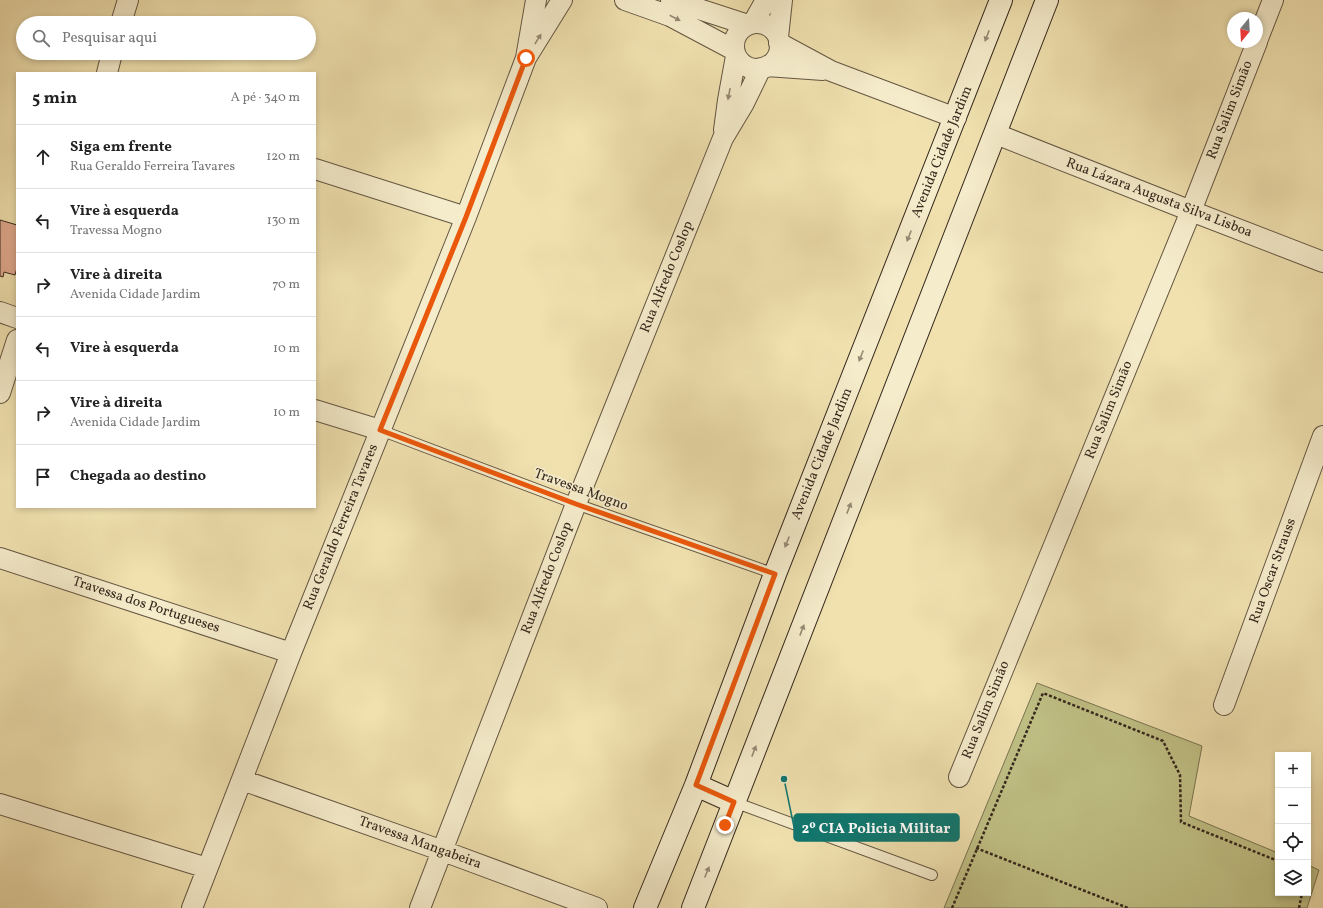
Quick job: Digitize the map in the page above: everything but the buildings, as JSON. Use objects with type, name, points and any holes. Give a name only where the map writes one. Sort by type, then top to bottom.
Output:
[{"type":"main road","name":"Avenida Cidade Jardim","points":[[645,908],[696,785],[775,574],[956,118],[1001,0]]},
{"type":"main road","points":[[693,908],[1047,0]]},
{"type":"main road","points":[[696,785],[734,802]]},
{"type":"street","points":[[123,16],[128,0]]},
{"type":"street","points":[[526,58],[536,0]]},
{"type":"street","points":[[526,58],[562,0]]},
{"type":"street","points":[[625,0],[670,16],[735,53],[740,62],[747,66],[754,68],[764,67],[831,71]]},
{"type":"street","points":[[672,0],[751,24],[768,26],[774,31],[778,40],[831,71],[956,118]]},
{"type":"street","points":[[723,138],[735,53],[734,42],[741,29],[751,24],[766,0]]},
{"type":"street","points":[[723,138],[764,67],[773,62],[777,56],[779,50],[778,40],[782,0]]},
{"type":"street","name":"Rua Salim Simão","points":[[1263,26],[1273,0]]},
{"type":"street","name":"Rua Salim Simão","points":[[958,777],[1191,211],[1255,48]]},
{"type":"street","name":"Rua Geraldo Ferreira Tavares","points":[[192,908],[291,653],[466,217],[526,58]]},
{"type":"street","points":[[106,72],[110,60]]},
{"type":"street","name":"Rua Lázara Augusta Silva Lisboa","points":[[996,134],[1323,262]]},
{"type":"street","name":"Rua Alfredo Coslop","points":[[420,908],[576,504],[723,138]]},
{"type":"street","points":[[316,169],[466,217]]},
{"type":"street","points":[[0,312],[16,318]]},
{"type":"street","points":[[0,393],[16,343]]},
{"type":"street","points":[[316,410],[380,430]]},
{"type":"street","name":"Rua Oscar Strauss","points":[[1224,705],[1323,436]]},
{"type":"street","name":"Travessa dos Portugueses","points":[[0,558],[291,653]]},
{"type":"street","name":"Travessa Mangabeira","points":[[242,780],[443,851],[597,908]]},
{"type":"street","points":[[0,804],[207,868]]},
{"type":"lane","name":"Travessa Mogno","points":[[380,430],[576,504],[775,574]]},
{"type":"lane","points":[[734,802],[932,875]]},
{"type":"path","points":[[952,908],[1042,693],[1163,741],[1180,774],[1180,822],[1275,860]]},
{"type":"path","points":[[976,848],[1128,908]]},
{"type":"path","points":[[1299,908],[1301,896]]},
{"type":"green space","points":[[1037,683],[1202,746],[1189,816],[1275,852],[1275,896],[1311,896],[1307,908],[944,908]]},
{"type":"green space","points":[[1311,866],[1319,870],[1311,895]]},
{"type":"place","name":"2º CIA Policia Militar","points":[[784,779]]},
{"type":"route","points":[[526,58],[466,217],[380,430],[576,504],[775,574],[696,785],[734,802],[725,825]]}]
